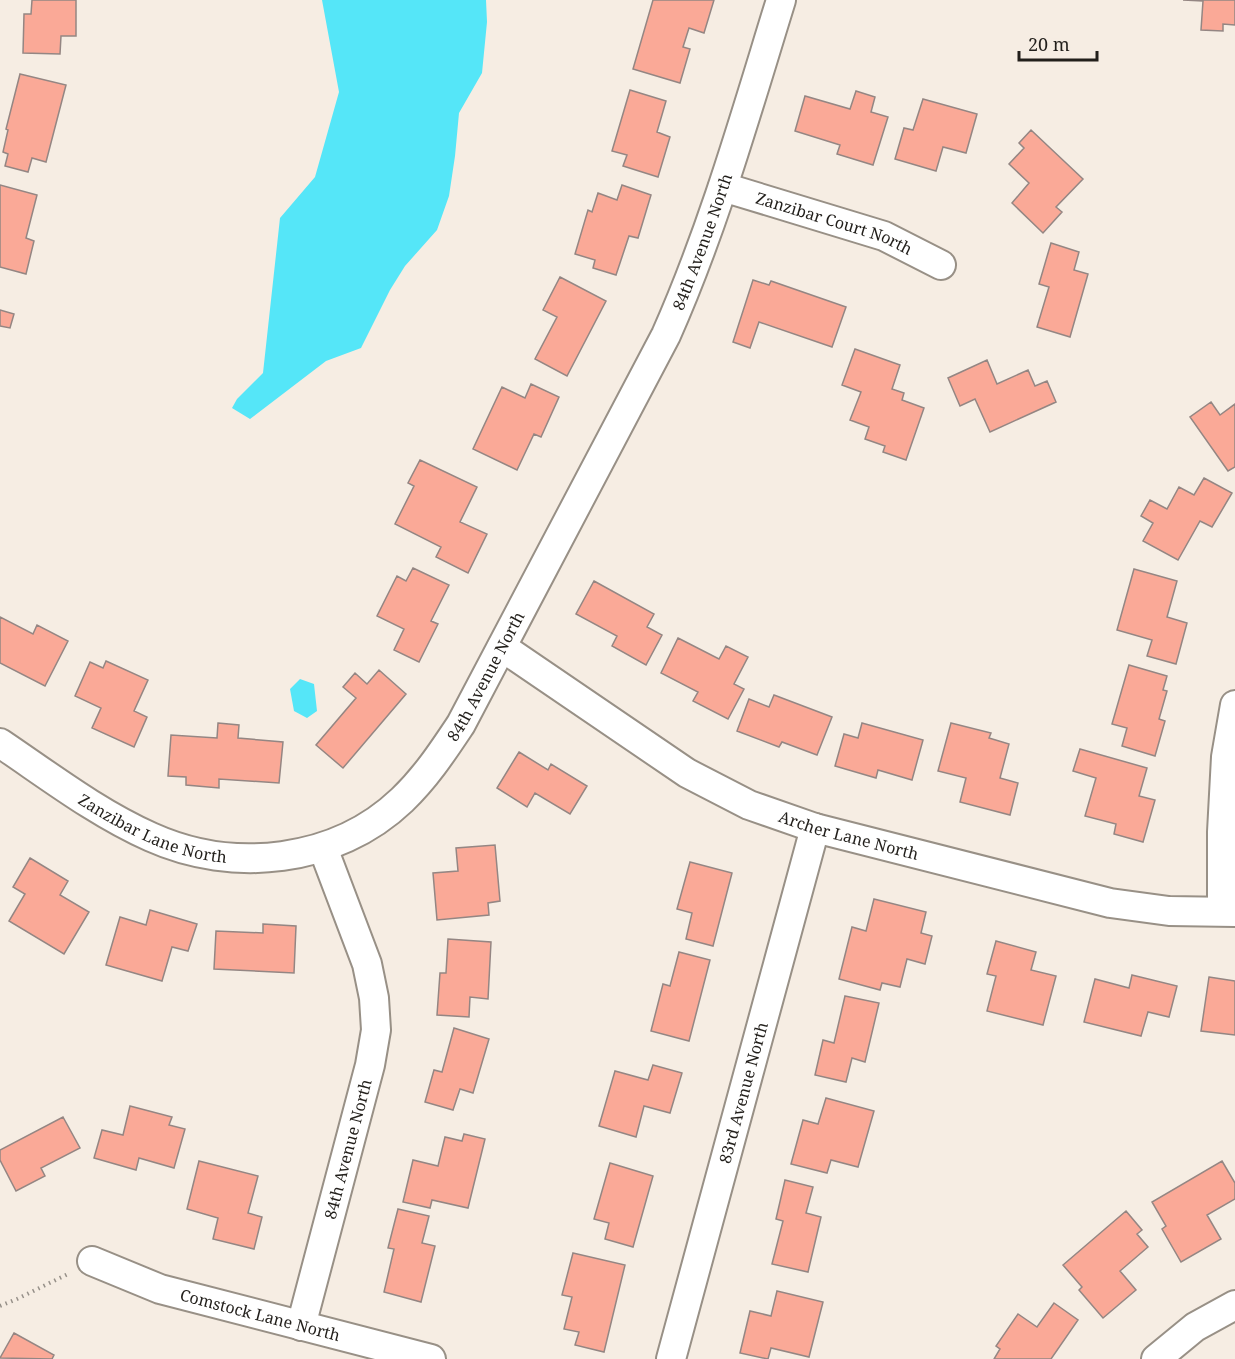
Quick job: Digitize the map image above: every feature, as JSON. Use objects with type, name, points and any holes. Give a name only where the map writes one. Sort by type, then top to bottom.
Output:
[{"type":"street","name":"84th Avenue North","points":[[301,1326],[370,1065],[376,1030],[374,999],[367,964],[323,848],[364,829],[401,801],[432,768],[460,724],[502,647],[666,335],[691,279],[723,187],[781,0]]},
{"type":"street","name":"Zanzibar Court North","points":[[723,187],[884,236],[941,265]]},
{"type":"street","name":"Archer Lane North","points":[[502,647],[687,773],[749,806],[815,828],[1110,903],[1169,911],[1228,912]]},
{"type":"street","points":[[1228,912],[1222,832],[1226,757],[1235,705]]},
{"type":"street","name":"Zanzibar Lane North","points":[[0,742],[110,817],[152,838],[195,853],[239,859],[282,856],[323,848]]},
{"type":"street","name":"83rd Avenue North","points":[[671,1359],[815,828]]},
{"type":"street","name":"Comstock Lane North","points":[[93,1261],[160,1290],[431,1359]]},
{"type":"street","points":[[1156,1359],[1195,1327],[1235,1305]]},
{"type":"path","points":[[0,1306],[93,1261]]},
{"type":"water","points":[[322,0],[486,0],[487,22],[482,73],[459,113],[449,196],[437,230],[405,266],[390,290],[361,348],[326,361],[250,419],[232,408],[237,399],[263,373],[280,218],[315,177],[339,92]]},
{"type":"water","points":[[300,679],[314,684],[317,711],[307,718],[294,711],[290,689]]},
{"type":"building","points":[[32,0],[76,0],[76,36],[61,36],[60,54],[23,53],[24,14],[31,14]]},
{"type":"building","points":[[653,0],[714,0],[704,33],[689,28],[683,47],[690,49],[680,83],[633,69]]},
{"type":"building","points":[[1183,0],[1235,0],[1235,25],[1223,24],[1223,31],[1201,30],[1203,1]]},
{"type":"building","points":[[20,74],[66,85],[46,162],[32,158],[28,172],[5,166],[8,154],[3,152],[8,130],[6,129]]},
{"type":"building","points":[[630,90],[666,101],[657,132],[670,137],[658,177],[623,166],[627,155],[612,151]]},
{"type":"building","points":[[856,91],[875,97],[871,112],[888,117],[873,165],[837,154],[840,145],[795,131],[805,96],[850,109]]},
{"type":"building","points":[[923,99],[977,114],[966,153],[943,147],[936,171],[895,159],[904,128],[913,130]]},
{"type":"building","points":[[1031,130],[1083,179],[1056,207],[1062,212],[1043,233],[1012,203],[1029,183],[1009,164],[1024,148],[1019,143]]},
{"type":"building","points":[[0,185],[37,195],[26,238],[34,241],[26,274],[0,267]]},
{"type":"building","points":[[622,185],[651,195],[638,238],[629,236],[616,275],[593,268],[595,260],[575,254],[588,210],[592,212],[598,193],[617,200]]},
{"type":"building","points":[[1051,243],[1079,252],[1074,270],[1088,274],[1070,337],[1037,327],[1049,287],[1039,284]]},
{"type":"building","points":[[560,277],[606,301],[567,376],[535,359],[557,317],[543,310]]},
{"type":"building","points":[[753,280],[769,285],[771,281],[846,307],[832,347],[759,322],[750,348],[733,342]]},
{"type":"building","points":[[0,310],[14,314],[10,328],[0,326]]},
{"type":"building","points":[[855,349],[900,365],[892,389],[904,393],[902,400],[924,408],[906,460],[883,452],[885,446],[865,439],[869,427],[850,420],[861,392],[842,385]]},
{"type":"building","points":[[987,360],[997,384],[1028,370],[1035,386],[1047,381],[1056,402],[990,432],[975,399],[960,406],[948,378]]},
{"type":"building","points":[[531,384],[559,397],[541,437],[534,434],[517,470],[473,449],[502,387],[525,398]]},
{"type":"building","points":[[1211,402],[1220,415],[1235,404],[1235,467],[1228,471],[1190,417]]},
{"type":"building","points":[[420,460],[477,487],[460,522],[487,534],[468,573],[436,557],[441,547],[395,524],[414,486],[408,483]]},
{"type":"building","points":[[1204,478],[1232,493],[1212,527],[1200,521],[1178,560],[1143,541],[1153,523],[1141,516],[1150,500],[1167,509],[1179,487],[1194,495]]},
{"type":"building","points":[[413,568],[449,585],[431,621],[438,624],[419,662],[394,650],[404,629],[377,616],[397,576],[406,581]]},
{"type":"building","points":[[1134,569],[1177,581],[1167,617],[1187,623],[1176,664],[1147,656],[1152,640],[1117,630]]},
{"type":"building","points":[[594,581],[654,614],[647,627],[662,635],[646,665],[612,646],[617,636],[576,614]]},
{"type":"building","points":[[0,617],[33,634],[37,625],[68,641],[45,686],[0,663]]},
{"type":"building","points":[[678,638],[719,659],[726,646],[748,657],[734,684],[744,689],[728,719],[693,701],[698,692],[661,673]]},
{"type":"building","points":[[106,661],[148,680],[134,711],[147,717],[134,747],[92,728],[101,708],[75,696],[90,662],[103,668]]},
{"type":"building","points":[[1129,665],[1167,676],[1163,690],[1167,691],[1159,719],[1165,721],[1155,756],[1122,746],[1127,728],[1112,724]]},
{"type":"building","points":[[379,670],[406,694],[343,768],[316,745],[356,698],[343,687],[355,673],[367,684]]},
{"type":"building","points":[[774,695],[832,717],[817,755],[782,742],[779,747],[737,731],[749,699],[769,707]]},
{"type":"building","points":[[218,723],[239,725],[238,738],[283,742],[279,783],[219,779],[219,788],[186,785],[186,777],[168,776],[171,735],[217,738]]},
{"type":"building","points":[[862,723],[923,740],[912,780],[878,770],[876,778],[835,766],[844,734],[858,738]]},
{"type":"building","points":[[951,723],[991,733],[989,738],[1009,744],[1000,778],[1018,783],[1010,815],[960,802],[966,778],[938,771]]},
{"type":"building","points":[[1080,749],[1147,768],[1139,796],[1155,800],[1143,842],[1114,834],[1116,824],[1085,816],[1096,778],[1073,771]]},
{"type":"building","points":[[519,752],[548,770],[551,764],[587,786],[570,814],[535,793],[527,807],[497,788]]},
{"type":"building","points":[[495,845],[500,901],[488,903],[489,915],[437,920],[433,873],[458,871],[456,848]]},
{"type":"building","points":[[30,858],[68,881],[60,895],[89,912],[64,954],[9,921],[25,894],[13,887]]},
{"type":"building","points":[[690,862],[732,873],[713,946],[686,939],[692,913],[677,909]]},
{"type":"building","points":[[874,899],[926,912],[921,933],[932,936],[925,964],[907,959],[900,987],[882,983],[880,990],[839,979],[852,927],[866,931]]},
{"type":"building","points":[[150,910],[197,924],[188,951],[172,947],[162,981],[106,965],[120,917],[146,925]]},
{"type":"building","points":[[263,924],[296,926],[294,973],[214,969],[216,931],[263,933]]},
{"type":"building","points":[[448,939],[491,942],[488,999],[470,997],[469,1017],[437,1015],[440,973],[446,973]]},
{"type":"building","points":[[996,941],[1036,952],[1031,970],[1056,976],[1043,1025],[987,1011],[996,976],[987,974]]},
{"type":"building","points":[[679,952],[710,960],[689,1041],[651,1031],[663,984],[670,986]]},
{"type":"building","points":[[1132,975],[1177,986],[1169,1017],[1148,1012],[1141,1036],[1084,1022],[1095,979],[1129,988]]},
{"type":"building","points":[[1209,977],[1235,981],[1235,1035],[1201,1031]]},
{"type":"building","points":[[845,996],[879,1003],[865,1062],[852,1058],[846,1082],[815,1075],[823,1040],[834,1043]]},
{"type":"building","points":[[454,1028],[489,1039],[473,1093],[460,1089],[453,1110],[425,1102],[434,1070],[442,1072]]},
{"type":"building","points":[[653,1065],[682,1073],[670,1113],[644,1106],[636,1137],[599,1126],[615,1071],[648,1080]]},
{"type":"building","points":[[826,1098],[874,1111],[858,1167],[831,1160],[827,1173],[791,1164],[803,1120],[818,1124]]},
{"type":"building","points":[[130,1106],[172,1117],[169,1125],[185,1129],[174,1168],[139,1158],[136,1170],[94,1158],[102,1130],[123,1135]]},
{"type":"building","points":[[63,1117],[80,1148],[41,1168],[45,1176],[16,1191],[0,1160],[0,1150]]},
{"type":"building","points":[[464,1134],[485,1139],[468,1208],[432,1200],[430,1208],[403,1202],[413,1160],[438,1166],[445,1137],[462,1141]]},
{"type":"building","points":[[199,1161],[258,1176],[248,1213],[262,1217],[254,1249],[213,1239],[218,1218],[187,1209]]},
{"type":"building","points":[[1222,1161],[1235,1183],[1235,1199],[1207,1215],[1221,1239],[1181,1262],[1162,1229],[1166,1226],[1152,1202]]},
{"type":"building","points":[[610,1163],[653,1176],[633,1247],[605,1239],[609,1223],[594,1219]]},
{"type":"building","points":[[785,1180],[813,1187],[806,1213],[821,1217],[808,1272],[772,1264],[783,1221],[776,1219]]},
{"type":"building","points":[[398,1209],[429,1216],[422,1243],[435,1246],[421,1302],[384,1292],[394,1249],[388,1248]]},
{"type":"building","points":[[1126,1211],[1142,1230],[1137,1234],[1148,1247],[1120,1271],[1136,1290],[1103,1318],[1079,1290],[1082,1287],[1063,1265]]},
{"type":"building","points":[[573,1253],[625,1265],[604,1352],[575,1345],[579,1332],[564,1329],[572,1297],[562,1295]]},
{"type":"building","points":[[777,1291],[823,1302],[809,1357],[771,1348],[768,1359],[740,1353],[750,1311],[771,1316]]},
{"type":"building","points":[[1054,1303],[1078,1320],[1051,1359],[994,1359],[1000,1349],[996,1346],[1018,1314],[1037,1327]]},
{"type":"building","points":[[14,1333],[54,1355],[52,1359],[0,1358]]}]
